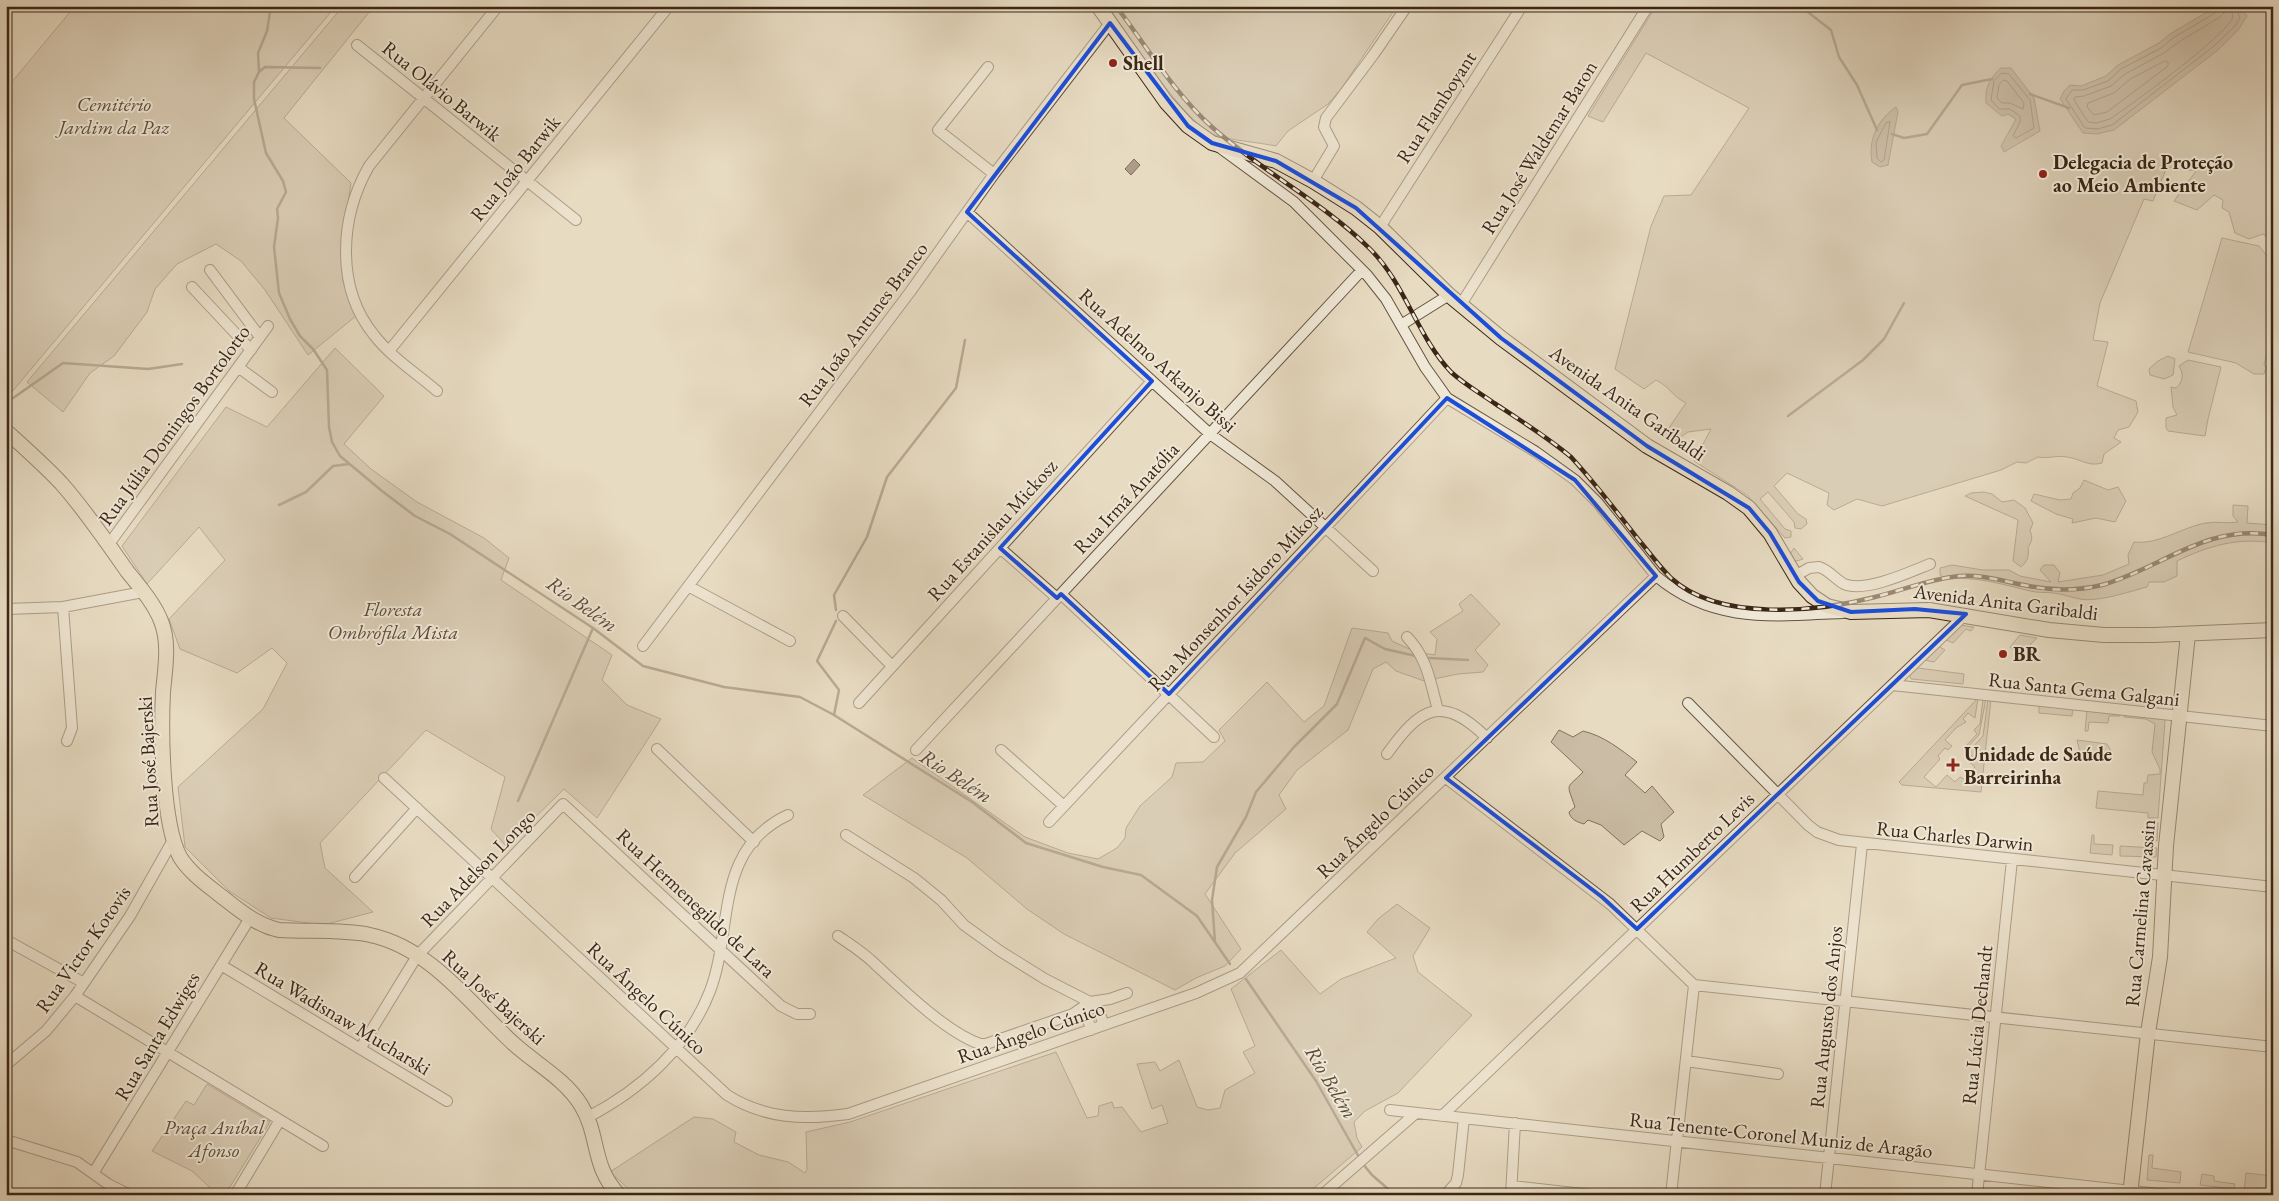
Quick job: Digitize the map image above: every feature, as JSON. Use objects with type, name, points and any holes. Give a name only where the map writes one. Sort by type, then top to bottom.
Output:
[{"type":"main road","name":"Avenida Anita Garibaldi","points":[[1098,6],[1178,116],[1212,143],[1276,161],[1343,199],[1380,227],[1460,306],[1501,338],[1641,442],[1677,465],[1728,493],[1749,508],[1770,532],[1795,576],[1805,589],[1818,601],[1827,606],[1851,612],[1915,609],[1966,614],[2078,633],[2125,635],[2273,630]]},
{"type":"main road","name":"Rua José Bajerski","points":[[6,431],[62,484],[156,611],[165,637],[163,698],[164,764],[173,840],[181,857],[197,877],[250,918],[269,928],[344,932],[372,936],[417,956],[450,981],[523,1052],[575,1095],[588,1117],[599,1163],[608,1182],[619,1195]]},
{"type":"main road","name":"Rua Carmelina Cavassin","points":[[2130,1193],[2148,1033],[2160,957],[2166,846],[2188,634]]},
{"type":"street","points":[[437,391],[389,351],[372,334],[364,319],[350,288],[346,257],[348,224],[355,194],[369,166],[498,6]]},
{"type":"street","name":"Rua João Barwik","points":[[389,351],[669,6]]},
{"type":"street","points":[[1313,181],[1334,146],[1324,127],[1326,118],[1407,6]]},
{"type":"street","name":"Rua Flamboyant","points":[[1380,227],[1522,6]]},
{"type":"street","name":"Rua José Waldemar Baron","points":[[1460,306],[1648,6]]},
{"type":"street","name":"Rua João Antunes Branco","points":[[643,646],[910,292],[994,174],[1110,23]]},
{"type":"street","name":"Rua Olávio Barwik","points":[[357,45],[576,220]]},
{"type":"street","points":[[988,67],[938,130],[994,174]]},
{"type":"street","points":[[1212,143],[1294,202],[1362,270],[1379,290],[1429,374],[1447,398],[1536,452],[1575,480],[1598,503],[1656,576],[1681,595],[1696,603],[1730,612],[1767,616],[1851,612]]},
{"type":"street","name":"Rua Adelmo Arkanjo Bissi","points":[[967,212],[1210,434],[1268,474],[1373,571]]},
{"type":"street","points":[[210,270],[260,338]]},
{"type":"street","name":"Rua Irmã Anatólia","points":[[916,750],[1362,270]]},
{"type":"street","points":[[192,287],[251,350]]},
{"type":"street","points":[[1401,325],[1449,295]]},
{"type":"street","name":"Rua Júlia Domingos Bortolotto","points":[[108,544],[268,326]]},
{"type":"street","points":[[238,368],[272,392]]},
{"type":"street","name":"Rua Estanislau Mickosz","points":[[859,703],[1152,381]]},
{"type":"street","name":"Rua Monsenhor Isidoro Mikosz","points":[[1049,822],[1447,398]]},
{"type":"street","points":[[1000,548],[1059,596],[1169,694],[1214,737]]},
{"type":"street","points":[[1795,576],[1809,568],[1818,567],[1824,569],[1844,584],[1858,586],[1876,583],[1930,564]]},
{"type":"street","name":"Rua Ângelo Cúnico","points":[[384,778],[714,1084],[742,1104],[779,1116],[828,1116],[868,1108],[1213,987],[1240,973],[1656,576]]},
{"type":"street","points":[[688,586],[790,641]]},
{"type":"street","points":[[6,608],[63,607],[143,592]]},
{"type":"street","points":[[63,607],[72,728],[67,741]]},
{"type":"street","name":"Rua Humberto Levis","points":[[1442,1116],[1966,614]]},
{"type":"street","points":[[843,616],[892,666]]},
{"type":"street","points":[[1407,637],[1425,660],[1438,710]]},
{"type":"street","name":"Rua Santa Gema Galgani","points":[[1892,685],[2273,726]]},
{"type":"street","name":"Rua Charles Darwin","points":[[1688,703],[1803,821],[1817,832],[1839,840],[1862,844],[2273,887]]},
{"type":"street","points":[[1387,754],[1409,725],[1426,713],[1438,710],[1457,715],[1487,738]]},
{"type":"street","points":[[657,749],[754,842]]},
{"type":"street","points":[[1001,750],[1064,806]]},
{"type":"street","points":[[1446,778],[1602,897],[1694,985],[2273,1046]]},
{"type":"street","name":"Rua Adelson Longo","points":[[360,1049],[417,956],[564,804]]},
{"type":"street","name":"Rua Hermenegildo de Lara","points":[[564,804],[781,1006],[798,1014],[810,1014]]},
{"type":"street","points":[[355,877],[417,808]]},
{"type":"street","points":[[588,1117],[612,1105],[637,1087],[676,1048],[705,1004],[715,975],[721,950],[728,896],[738,866],[754,842],[771,824],[788,814]]},
{"type":"street","points":[[846,835],[914,878],[942,900],[964,925],[1000,951],[1045,979],[1090,1002],[1098,1009],[1104,1025]]},
{"type":"street","name":"Rua Victor Kotovis","points":[[6,1065],[46,1031],[75,996],[130,916],[173,840]]},
{"type":"street","name":"Rua Augusto dos Anjos","points":[[1825,1195],[1862,844]]},
{"type":"street","name":"Rua Lúcia Dechandt","points":[[1977,1195],[2012,860]]},
{"type":"street","name":"Rua Santa Edwiges","points":[[94,1172],[250,918]]},
{"type":"street","points":[[838,936],[875,963],[903,990],[928,1010],[956,1031],[980,1044],[986,1044],[1073,1014],[1090,1002],[1110,1000],[1127,993]]},
{"type":"street","points":[[6,940],[84,983]]},
{"type":"street","name":"Rua Wadisnaw Mucharski","points":[[221,965],[447,1101]]},
{"type":"street","points":[[1671,1195],[1694,985]]},
{"type":"street","points":[[75,996],[323,1146]]},
{"type":"street","points":[[1090,1002],[1086,1013],[1091,1030]]},
{"type":"street","points":[[1686,1061],[1778,1074]]},
{"type":"street","name":"Rua Tenente-Coronel Muniz de Aragão","points":[[1390,1110],[1979,1174],[2130,1193],[2168,1195]]},
{"type":"street","points":[[1322,1195],[1416,1113]]},
{"type":"street","points":[[1447,1193],[1456,1182],[1458,1175],[1464,1118]]},
{"type":"street","points":[[235,1195],[280,1120]]},
{"type":"street","points":[[1515,1124],[1512,1191],[1592,1195]]},
{"type":"street","points":[[6,1140],[66,1157],[94,1172],[114,1191],[130,1195]]},
{"type":"highlighted area","points":[[1110,23],[1188,126],[1212,143],[1276,161],[1356,208],[1501,338],[1647,446],[1749,508],[1770,533],[1799,582],[1818,601],[1851,612],[1915,609],[1966,614],[1637,929],[1602,897],[1446,778],[1656,576],[1575,480],[1447,398],[1169,694],[1061,594],[1057,598],[1000,548],[1152,381],[967,212]]},
{"type":"green space","name":"Cemitério Jardim da Paz","points":[[75,6],[336,6],[6,399],[6,89]]},
{"type":"green space","points":[[343,6],[374,6],[284,118],[351,183],[341,252],[343,281],[356,316],[308,355],[265,290],[241,261],[216,244],[177,264],[155,289],[147,312],[114,356],[90,373],[63,412],[27,382]]},
{"type":"green space","points":[[1108,6],[1397,6],[1341,89],[1328,104],[1288,131],[1276,146],[1222,137],[1203,128],[1189,115],[1158,78]]},
{"type":"green space","points":[[1656,6],[2273,6],[2273,241],[2263,234],[2249,239],[2235,233],[2229,212],[2222,208],[2223,200],[2214,195],[2197,210],[2174,201],[2196,171],[2167,167],[2153,201],[2144,199],[2100,303],[2093,340],[2108,342],[2097,386],[2136,401],[2138,412],[2129,427],[2118,430],[2114,438],[2121,442],[2104,454],[2102,463],[2088,463],[2063,457],[2038,457],[2026,463],[2017,462],[2001,470],[1882,506],[1857,499],[1834,510],[1827,505],[1829,493],[1787,473],[1774,486],[1798,514],[1806,519],[1807,524],[1801,529],[1795,528],[1794,522],[1768,492],[1760,499],[1785,529],[1791,531],[1791,537],[1785,538],[1747,495],[1694,461],[1711,429],[1688,432],[1673,442],[1664,435],[1686,403],[1656,380],[1644,389],[1615,369],[1651,226],[1664,196],[1691,195],[1749,108],[1646,53],[1603,122],[1588,116]]},
{"type":"green space","points":[[2222,238],[2259,246],[2273,263],[2273,336],[2264,364],[2266,368],[2264,374],[2254,374],[2236,363],[2188,352]]},
{"type":"green space","name":"Floresta Ombrófila Mista","points":[[335,348],[384,396],[344,444],[371,469],[417,502],[484,538],[509,558],[501,580],[612,655],[602,680],[627,705],[661,719],[597,818],[564,789],[506,846],[491,829],[505,777],[426,730],[320,843],[325,868],[373,912],[323,925],[271,918],[229,891],[185,847],[178,787],[263,709],[287,663],[272,648],[237,673],[180,649],[169,619],[225,560],[199,527],[147,584],[122,546],[226,407],[267,427]]},
{"type":"green space","points":[[2168,356],[2175,359],[2173,375],[2164,379],[2150,375],[2149,369],[2158,361]]},
{"type":"green space","points":[[2188,360],[2221,367],[2205,436],[2168,431],[2166,428],[2166,418],[2177,415],[2173,407],[2171,387],[2176,388],[2180,383],[2182,375],[2179,366]]},
{"type":"green space","points":[[2084,480],[2108,490],[2118,487],[2126,501],[2115,522],[2096,518],[2072,523],[2073,519],[2056,514],[2031,501],[2034,494],[2060,500],[2071,499],[2073,493],[2080,488]]},
{"type":"green space","points":[[1984,492],[1992,494],[2002,502],[2014,500],[2025,508],[2033,523],[2030,531],[2032,539],[2028,547],[2028,558],[2021,567],[2013,561],[2018,520],[1965,496],[1971,493]]},
{"type":"green space","points":[[2233,505],[2248,506],[2247,523],[2273,525],[2273,543],[2260,541],[2235,542],[2200,551],[2177,561],[2177,576],[2164,582],[2149,582],[2147,587],[2111,597],[2092,600],[2083,599],[2056,593],[2033,592],[1999,583],[1957,578],[1946,579],[1940,575],[1940,568],[1952,565],[1983,570],[2009,570],[2020,576],[2051,582],[2040,570],[2044,565],[2054,565],[2060,573],[2058,582],[2103,575],[2129,564],[2128,555],[2134,542],[2152,541],[2206,523],[2238,522],[2233,516]]},
{"type":"green space","points":[[1794,548],[1803,559],[1793,560],[1790,554]]},
{"type":"green space","points":[[1471,594],[1500,624],[1475,650],[1488,665],[1483,672],[1458,674],[1424,681],[1396,671],[1386,662],[1373,669],[1348,730],[1297,770],[1279,795],[1286,809],[1235,853],[1205,894],[1241,949],[1225,966],[1196,978],[1175,990],[1064,934],[1027,909],[967,858],[863,795],[912,758],[1025,837],[1068,853],[1098,859],[1117,848],[1125,838],[1126,828],[1140,806],[1172,777],[1176,763],[1203,762],[1225,741],[1219,730],[1267,682],[1304,722],[1324,706],[1352,628],[1388,633],[1392,641],[1416,652],[1435,655],[1437,639],[1430,632],[1463,611],[1459,604]]},
{"type":"green space","points":[[1959,625],[1974,627],[1971,631],[1966,629],[1953,643],[1944,639]]},
{"type":"green space","points":[[2020,635],[2037,638],[2019,656],[2010,647]]},
{"type":"green space","points":[[1938,646],[1945,650],[1934,662],[1924,660]]},
{"type":"green space","points":[[1918,668],[1964,674],[1963,684],[1911,679],[1909,673]]},
{"type":"green space","points":[[1978,698],[1975,718],[1968,713],[1963,719],[1966,722],[1956,728],[1945,740],[1952,746],[1948,750],[1945,748],[1938,756],[1940,759],[1924,777],[1936,787],[1947,775],[1955,782],[1960,777],[1964,779],[1975,767],[1967,760],[1971,761],[1974,758],[1968,752],[1983,736],[1988,699],[1991,699],[1981,792],[1902,785],[1899,782]]},
{"type":"green space","points":[[1983,699],[1986,699],[1979,735],[1965,750],[1964,748],[1977,734],[1974,730],[1980,724]]},
{"type":"green space","points":[[2039,703],[2073,706],[2072,716],[2039,713]]},
{"type":"green space","points":[[2087,710],[2120,712],[2120,716],[2109,716],[2108,723],[2089,722],[2088,731],[2085,731]]},
{"type":"green space","points":[[2124,714],[2164,719],[2165,721],[2158,818],[2148,818],[2148,813],[2096,808],[2098,791],[2143,795],[2144,783],[2147,783],[2148,775],[2160,774],[2160,769],[2152,752],[2155,724],[2146,719],[2124,717]]},
{"type":"green space","points":[[1559,730],[1573,737],[1583,731],[1591,733],[1612,744],[1637,762],[1625,775],[1645,793],[1652,786],[1674,812],[1661,824],[1664,837],[1660,841],[1642,831],[1624,845],[1601,825],[1588,820],[1584,824],[1572,818],[1569,812],[1575,807],[1569,786],[1583,772],[1551,742]]},
{"type":"green space","points":[[2077,740],[2107,744],[2111,755],[2095,753],[2094,758],[2083,760],[2077,756],[2080,753]]},
{"type":"green space","points":[[2149,823],[2158,823],[2157,841],[2147,840]]},
{"type":"green space","points":[[2092,835],[2094,835],[2094,844],[2113,845],[2112,855],[2090,853]]},
{"type":"green space","points":[[2120,846],[2157,848],[2156,857],[2120,856]]},
{"type":"green space","points":[[1397,904],[1430,928],[1413,956],[1418,972],[1472,1015],[1398,1093],[1365,1111],[1354,1122],[1357,1138],[1362,1147],[1306,1195],[635,1195],[610,1172],[694,1117],[713,1119],[736,1132],[734,1142],[759,1155],[788,1162],[805,1173],[807,1169],[806,1132],[850,1122],[1056,1052],[1087,1118],[1098,1116],[1099,1106],[1112,1102],[1114,1108],[1122,1107],[1141,1132],[1168,1123],[1162,1105],[1152,1109],[1137,1064],[1155,1062],[1160,1071],[1179,1060],[1197,1107],[1208,1110],[1220,1108],[1225,1090],[1255,1073],[1243,1052],[1255,1046],[1231,989],[1281,950],[1320,994],[1341,979],[1396,958],[1367,932],[1378,919]]},
{"type":"green space","name":"Praça Aníbal Afonso","points":[[207,1084],[270,1122],[225,1195],[218,1195],[192,1171],[152,1151],[186,1101],[194,1105]]},
{"type":"green space","points":[[2149,1155],[2153,1155],[2152,1168],[2181,1172],[2180,1183],[2147,1180]]},
{"type":"green space","points":[[2246,1173],[2273,1176],[2273,1195],[2244,1192]]},
{"type":"green space","points":[[2202,1174],[2214,1176],[2214,1181],[2235,1184],[2234,1189],[2200,1185]]},
{"type":"water","points":[[2217,6],[2240,6],[2247,16],[2239,29],[2218,50],[2114,130],[2097,134],[2083,133],[2060,99],[2070,85],[2081,86],[2106,76],[2118,65],[2159,43],[2170,34]]},
{"type":"water","points":[[2001,68],[2011,68],[2034,98],[2040,131],[2004,152],[2001,146],[2016,119],[2008,114],[2002,116],[1986,103],[1986,92],[1989,84],[1993,76]]},
{"type":"water","points":[[1896,107],[1898,112],[1888,165],[1880,167],[1872,162],[1871,146],[1873,138],[1879,124]]},
{"type":"water","points":[[1134,159],[1140,165],[1131,175],[1125,169]]},
{"type":"waterway","name":"Rio Belém","points":[[271,6],[267,31],[258,53],[259,72],[254,82],[254,99],[266,153],[283,181],[286,192],[277,209],[278,218],[274,247],[279,293],[290,319],[300,336],[313,349],[327,370],[329,427],[332,442],[340,456],[415,516],[450,534],[593,628],[643,666],[724,687],[800,697],[834,715],[972,802],[1026,843],[1103,867],[1141,875],[1197,916],[1230,964]]},
{"type":"waterway","points":[[1800,6],[1831,30],[1839,57],[1857,85],[1877,130]]},
{"type":"waterway","points":[[2241,12],[2251,6]]},
{"type":"waterway","points":[[259,72],[265,67],[320,68]]},
{"type":"waterway","points":[[1892,134],[1904,138],[1927,134],[1962,85],[1992,79]]},
{"type":"waterway","points":[[2030,94],[2069,108]]},
{"type":"waterway","points":[[1788,416],[1863,360],[1884,339],[1904,303]]},
{"type":"waterway","points":[[836,610],[834,595],[867,537],[887,477],[956,388],[965,340]]},
{"type":"waterway","points":[[6,403],[63,363],[148,369],[182,364]]},
{"type":"waterway","points":[[279,505],[306,492],[333,466],[349,464]]},
{"type":"waterway","points":[[834,715],[839,690],[817,661],[836,621]]},
{"type":"waterway","points":[[518,801],[593,628]]},
{"type":"waterway","points":[[1215,942],[1212,900],[1217,867],[1246,817],[1256,792],[1294,747],[1337,704],[1365,638],[1385,649],[1416,656]]},
{"type":"waterway","points":[[1429,658],[1468,660]]},
{"type":"waterway","name":"Rio Belém","points":[[1246,979],[1316,1081],[1360,1159]]},
{"type":"waterway","name":"Rio Belém","points":[[1363,1164],[1372,1175],[1395,1195]]},
{"type":"railway","points":[[1116,6],[1173,85],[1198,114],[1250,158],[1311,200],[1350,230],[1381,261],[1392,276],[1428,342],[1451,372],[1461,381],[1571,457],[1662,569],[1691,592],[1715,602],[1770,610],[1826,607],[1948,577],[1959,576],[1985,577],[2047,589],[2066,590],[2102,585],[2124,578],[2184,550],[2226,536],[2249,533],[2273,535]]},
{"type":"place","name":"Shell","points":[[1113,63]]},
{"type":"place","name":"Delegacia de Proteção ao Meio Ambiente","points":[[2043,174]]},
{"type":"place","name":"BR","points":[[2003,654]]},
{"type":"place","name":"Unidade de Saúde Barreirinha","points":[[1953,765]]}]
